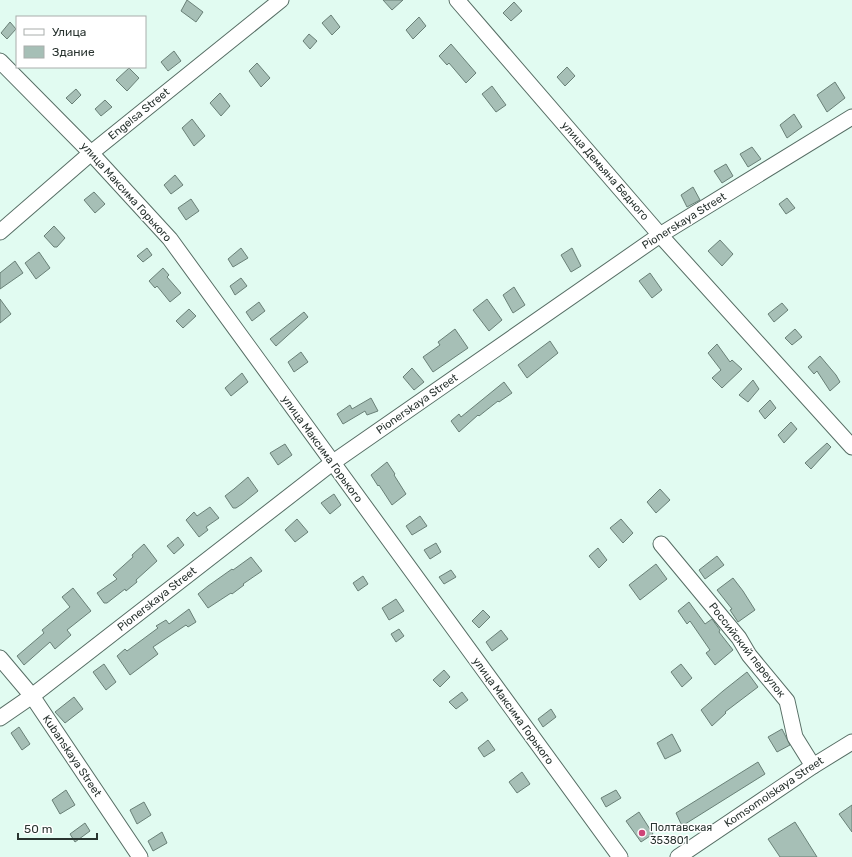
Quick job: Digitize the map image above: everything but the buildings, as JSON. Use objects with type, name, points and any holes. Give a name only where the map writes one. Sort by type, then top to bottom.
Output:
[{"type":"street","name":"Engelsa Street","points":[[0,232],[91,153],[281,0]]},
{"type":"street","name":"улица Демьяна Бедного","points":[[457,0],[660,235],[852,446]]},
{"type":"street","name":"улица Максима Горького","points":[[0,61],[91,153],[170,239],[620,857]]},
{"type":"street","name":"Pionerskaya Street","points":[[0,718],[32,696],[332,463],[660,235],[852,117]]},
{"type":"street","name":"Российский переулок","points":[[661,544],[739,638],[749,655],[787,701],[795,737],[813,766]]},
{"type":"street","name":"Kubanskaya Street","points":[[0,658],[32,696],[140,857]]},
{"type":"street","name":"Komsomolskaya Street","points":[[678,857],[813,766],[852,742]]},
{"type":"place","name":"Полтавская 353801","points":[[642,833]]}]
